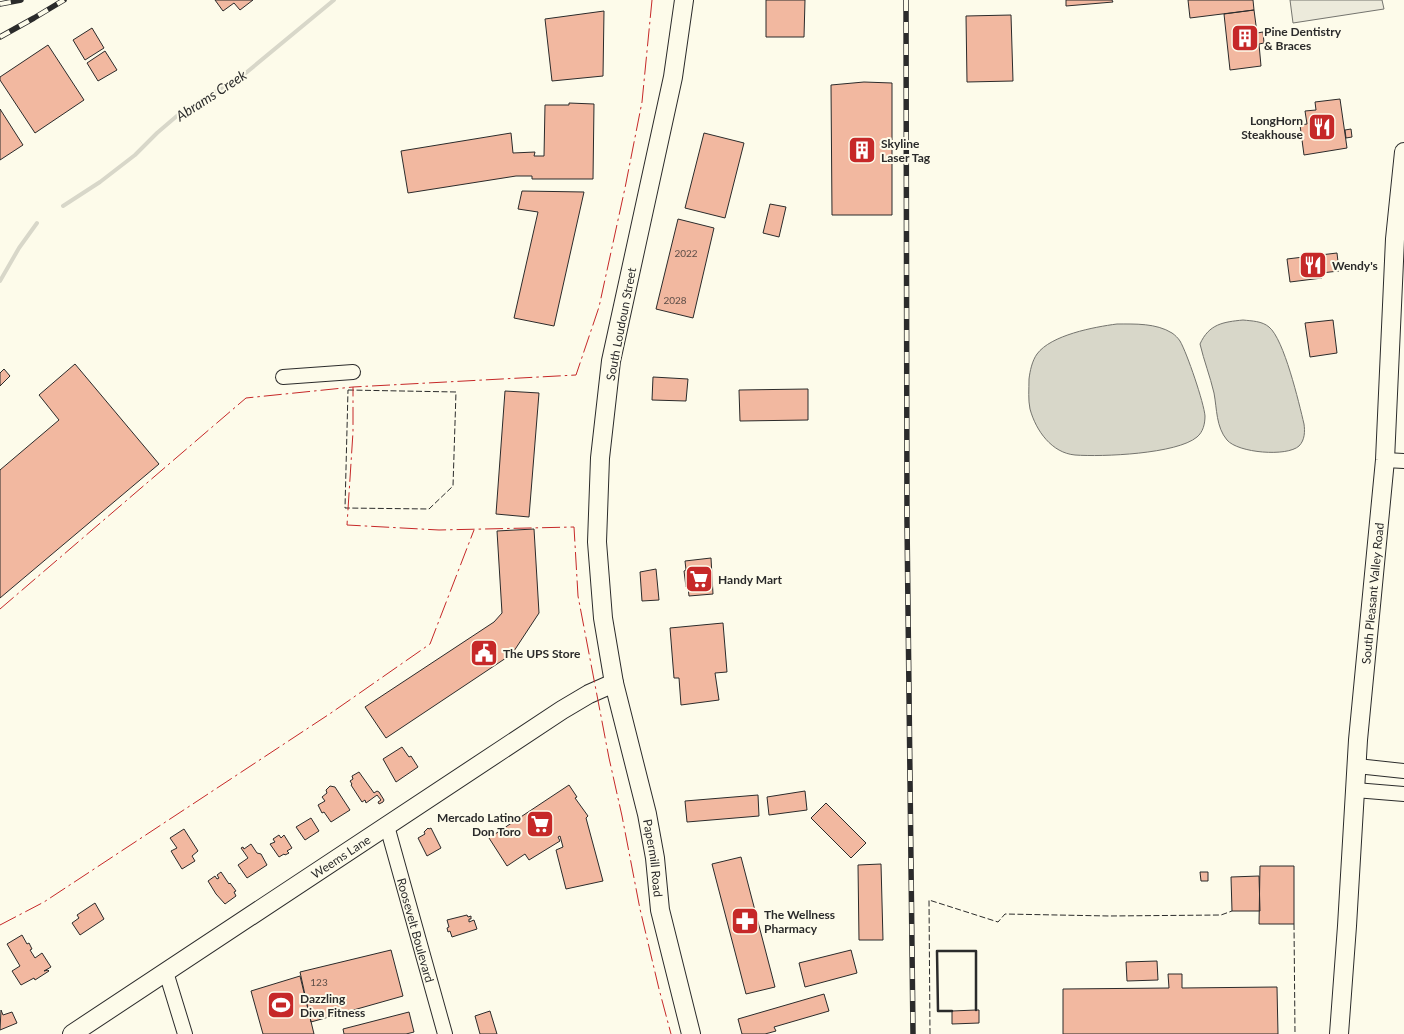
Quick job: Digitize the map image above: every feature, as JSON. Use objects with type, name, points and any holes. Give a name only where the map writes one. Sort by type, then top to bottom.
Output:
[{"type":"main road","name":"South Loudoun Street","points":[[614,683],[603,618],[597,542],[600,458],[611,361],[673,77],[684,0]]},
{"type":"main road","name":"South Pleasant Valley Road","points":[[1339,1034],[1358,740],[1385,460],[1395,239],[1404,152]]},
{"type":"main road","name":"Weems Lane","points":[[72,1034],[562,710],[589,694],[614,683]]},
{"type":"main road","name":"Papermill Road","points":[[614,683],[647,814],[660,910],[691,1034]]},
{"type":"street","points":[[283,377],[353,372]]},
{"type":"street","points":[[1385,460],[1404,461]]},
{"type":"street","points":[[1357,766],[1404,771]]},
{"type":"street","points":[[1355,790],[1404,794]]},
{"type":"street","name":"Roosevelt Boulevard","points":[[387,826],[445,1034]]},
{"type":"street","points":[[166,972],[184,1034]]},
{"type":"shaded area","points":[[1290,0],[1382,0],[1384,9],[1293,23]]},
{"type":"shaded area","points":[[1243,320],[1260,322],[1266,325],[1275,334],[1280,344],[1295,387],[1304,427],[1302,441],[1299,446],[1293,449],[1284,452],[1251,451],[1233,444],[1223,435],[1217,418],[1214,393],[1200,344],[1208,332],[1217,325]]},
{"type":"shaded area","points":[[1117,324],[1159,327],[1172,333],[1178,339],[1187,356],[1202,400],[1205,422],[1201,433],[1187,443],[1157,451],[1075,455],[1059,450],[1041,433],[1029,406],[1029,379],[1037,354],[1044,347],[1062,337],[1097,327]]},
{"type":"building","points":[[215,0],[253,0],[240,10],[234,3],[223,11]]},
{"type":"building","points":[[766,0],[805,0],[804,37],[766,37]]},
{"type":"building","points":[[1066,0],[1112,0],[1113,2],[1066,6]]},
{"type":"building","points":[[1188,0],[1253,0],[1254,10],[1190,18]]},
{"type":"building","name":"Pine Dentistry & Braces","points":[[1254,10],[1257,33],[1263,32],[1264,43],[1259,44],[1261,66],[1230,70],[1224,14]]},
{"type":"building","points":[[604,11],[603,76],[552,81],[545,19]]},
{"type":"building","points":[[1011,15],[1013,81],[967,82],[966,16]]},
{"type":"building","points":[[92,28],[104,48],[85,60],[73,40]]},
{"type":"building","points":[[48,45],[84,100],[35,133],[0,80],[0,77]]},
{"type":"building","points":[[105,51],[117,70],[98,81],[87,63]]},
{"type":"building","name":"Skyline Laser Tag","points":[[864,82],[892,83],[892,215],[832,215],[831,85]]},
{"type":"building","name":"LongHorn Steakhouse","points":[[1340,99],[1347,148],[1304,155],[1300,125],[1307,124],[1305,111],[1316,110],[1315,102]]},
{"type":"building","points":[[569,103],[594,104],[593,179],[532,179],[532,176],[516,176],[408,193],[401,151],[511,133],[513,153],[535,152],[534,156],[544,156],[545,105],[569,105]]},
{"type":"building","points":[[0,109],[23,145],[0,160]]},
{"type":"building","points":[[1351,129],[1352,137],[1346,138],[1345,130]]},
{"type":"building","points":[[704,133],[744,143],[725,218],[685,208]]},
{"type":"building","points":[[522,191],[584,192],[554,326],[514,318],[538,212],[518,209]]},
{"type":"building","points":[[770,204],[786,207],[779,237],[763,233]]},
{"type":"building","points":[[678,219],[714,228],[693,318],[656,309]]},
{"type":"building","name":"Wendy's","points":[[1337,253],[1339,271],[1321,273],[1322,278],[1290,282],[1287,259]]},
{"type":"building","points":[[1333,320],[1337,353],[1310,357],[1305,323]]},
{"type":"building","points":[[75,364],[159,464],[0,598],[0,470],[59,420],[39,395]]},
{"type":"building","points":[[4,369],[10,376],[0,386],[0,373]]},
{"type":"building","points":[[653,377],[688,379],[686,401],[652,400]]},
{"type":"building","points":[[808,389],[808,420],[740,421],[739,390]]},
{"type":"building","points":[[505,391],[539,393],[529,517],[496,514]]},
{"type":"building","points":[[534,529],[539,613],[512,654],[386,738],[365,707],[494,622],[502,613],[497,531]]},
{"type":"building","name":"Handy Mart","points":[[711,558],[713,594],[689,596],[684,571],[686,570],[685,561]]},
{"type":"building","points":[[656,569],[659,600],[642,601],[640,572]]},
{"type":"building","points":[[723,623],[727,672],[715,673],[719,700],[681,705],[679,678],[674,678],[670,628]]},
{"type":"building","points":[[402,747],[418,767],[396,782],[383,759]]},
{"type":"building","points":[[359,772],[374,793],[379,792],[384,800],[383,802],[379,804],[378,802],[381,800],[377,795],[366,803],[365,800],[362,802],[350,781],[353,779],[352,776]]},
{"type":"building","points":[[569,785],[577,797],[575,798],[588,816],[586,818],[603,881],[566,889],[556,850],[563,847],[560,836],[558,837],[560,841],[529,860],[525,854],[507,866],[489,838]]},
{"type":"building","points":[[330,786],[335,787],[350,810],[331,822],[324,812],[322,813],[318,805],[325,801],[322,797],[327,793],[326,790]]},
{"type":"building","points":[[805,791],[807,810],[769,815],[767,797]]},
{"type":"building","points":[[758,795],[759,816],[687,822],[685,801]]},
{"type":"building","points":[[826,803],[866,843],[851,858],[811,818]]},
{"type":"building","points":[[311,818],[319,831],[305,840],[296,827]]},
{"type":"building","points":[[431,828],[441,848],[427,856],[418,838],[425,834],[424,832]]},
{"type":"building","points":[[184,829],[198,851],[192,856],[195,861],[182,869],[171,851],[177,848],[170,838]]},
{"type":"building","points":[[279,835],[281,838],[284,835],[292,848],[287,851],[289,853],[279,857],[270,844],[275,842],[273,839]]},
{"type":"building","points":[[251,844],[257,853],[261,854],[267,865],[247,878],[238,865],[248,858],[241,848],[243,847],[244,849]]},
{"type":"building","points":[[741,857],[775,987],[746,994],[712,864]]},
{"type":"building","points":[[881,864],[883,940],[859,940],[858,865]]},
{"type":"building","points":[[1260,866],[1294,866],[1294,924],[1259,924]]},
{"type":"building","points":[[221,872],[236,891],[234,892],[236,896],[225,904],[208,881],[215,876],[217,879],[219,878],[217,875]]},
{"type":"building","points":[[1200,872],[1208,872],[1208,881],[1201,881]]},
{"type":"building","points":[[1259,876],[1260,911],[1232,911],[1231,877]]},
{"type":"building","points":[[95,903],[104,919],[80,935],[72,923],[79,918],[77,915]]},
{"type":"building","points":[[467,915],[468,917],[471,916],[469,922],[474,920],[477,929],[452,937],[450,931],[448,932],[447,920]]},
{"type":"building","points":[[22,935],[27,944],[29,943],[32,949],[30,950],[35,958],[42,953],[51,967],[44,971],[49,971],[35,980],[34,978],[21,985],[12,971],[20,966],[7,944]]},
{"type":"building","points":[[391,950],[403,996],[311,1022],[300,972]]},
{"type":"building","points":[[851,950],[857,973],[805,987],[799,963]]},
{"type":"building","points":[[1157,961],[1158,980],[1127,981],[1126,962]]},
{"type":"building","points":[[1168,974],[1182,974],[1182,988],[1277,987],[1278,1034],[1063,1034],[1063,989],[1169,988]]},
{"type":"building","points":[[300,976],[314,1034],[263,1034],[251,991]]},
{"type":"building","points":[[824,994],[829,1011],[774,1027],[776,1031],[765,1034],[742,1034],[738,1019]]},
{"type":"building","points":[[1,1010],[3,1015],[12,1012],[17,1023],[0,1030]]},
{"type":"building","points":[[979,1010],[979,1023],[952,1024],[952,1011]]},
{"type":"building","points":[[490,1011],[497,1034],[480,1034],[475,1016]]},
{"type":"building","points":[[409,1012],[414,1032],[406,1034],[344,1034],[343,1029]]},
{"type":"waterway","name":"Abrams Creek","points":[[63,206],[100,182],[135,155],[178,115],[247,72],[334,0]]},
{"type":"waterway","name":"Abrams Creek","points":[[0,281],[19,248],[37,223]]},
{"type":"railway","points":[[0,4],[21,0]]},
{"type":"railway","points":[[0,37],[64,0]]},
{"type":"railway","points":[[906,0],[907,522],[913,1034]]},
{"type":"fence","points":[[348,390],[456,392],[453,486],[429,509],[345,508],[348,390]]},
{"type":"fence","points":[[930,1034],[929,900],[998,922],[1005,914],[1109,916],[1221,915],[1232,911]]},
{"type":"fence","points":[[1294,924],[1295,1034]]},
{"type":"wall","points":[[952,1011],[938,1011],[937,951],[976,951],[976,1010]]},
{"type":"power","points":[[652,0],[642,102],[625,188],[599,307],[576,375],[353,387],[353,432],[347,525],[439,530],[574,527],[578,596],[640,909],[671,1034]]},
{"type":"power","points":[[0,609],[246,398],[353,387]]},
{"type":"power","points":[[0,925],[44,902],[331,713],[430,644],[474,530]]},
{"type":"place","name":"Pine Dentistry & Braces","points":[[1245,38]]},
{"type":"place","name":"LongHorn Steakhouse","points":[[1322,127]]},
{"type":"place","name":"Skyline Laser Tag","points":[[862,150]]},
{"type":"place","name":"Wendy's","points":[[1313,265]]},
{"type":"place","name":"Handy Mart","points":[[699,579]]},
{"type":"place","name":"The UPS Store","points":[[484,653]]},
{"type":"place","name":"Mercado Latino Don Toro","points":[[540,824]]},
{"type":"place","name":"The Wellness Pharmacy","points":[[745,921]]},
{"type":"place","name":"Dazzling Diva Fitness","points":[[281,1005]]}]
